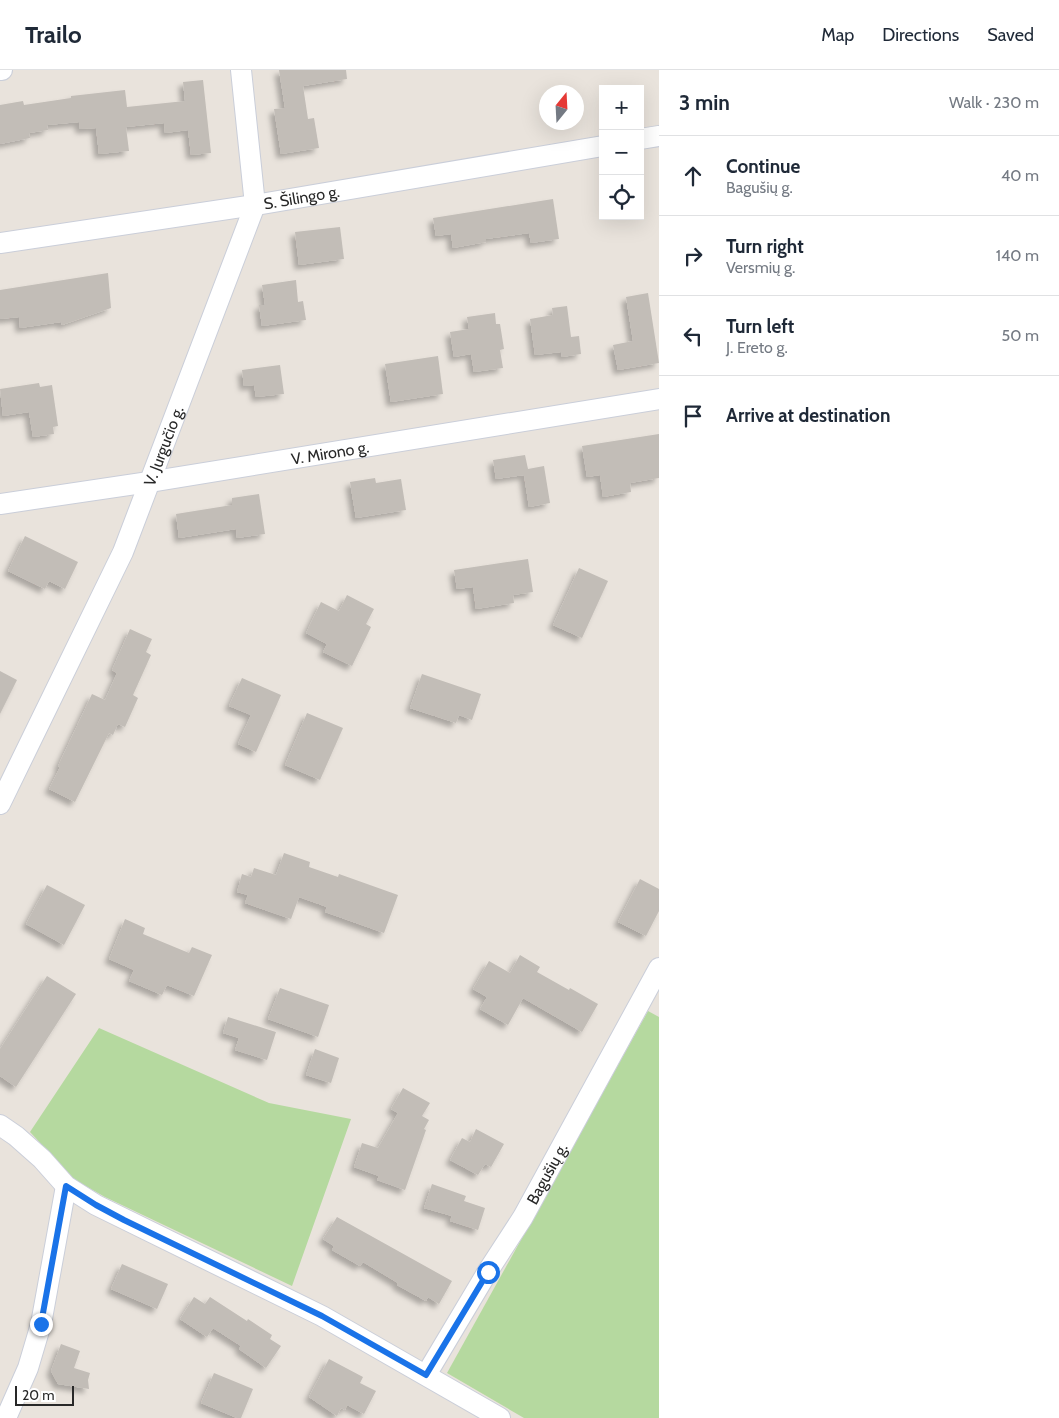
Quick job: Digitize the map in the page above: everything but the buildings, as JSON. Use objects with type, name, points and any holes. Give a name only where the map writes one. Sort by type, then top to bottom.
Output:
[{"type":"street","name":"V. Jurgučio g.","points":[[0,804],[123,552],[255,205],[241,70]]},
{"type":"street","points":[[644,138],[659,136]]},
{"type":"street","name":"S. Šilingo g.","points":[[0,243],[255,205],[599,147]]},
{"type":"street","name":"V. Mirono g.","points":[[0,504],[149,482],[659,399]]},
{"type":"street","name":"Bagušių g.","points":[[426,1375],[523,1217],[652,998],[659,968]]},
{"type":"street","points":[[0,1125],[16,1136],[42,1159],[66,1186],[110,1212],[322,1316],[500,1418]]},
{"type":"street","points":[[6,1418],[28,1368],[41,1324],[66,1186]]},
{"type":"green space","points":[[648,1011],[659,1017],[659,1418],[524,1418],[447,1373]]},
{"type":"green space","points":[[99,1028],[269,1103],[351,1119],[292,1286],[105,1197],[75,1180],[30,1132]]},
{"type":"route","points":[[41,1324],[66,1186],[124,1220],[322,1316],[426,1375],[488,1272]]}]
